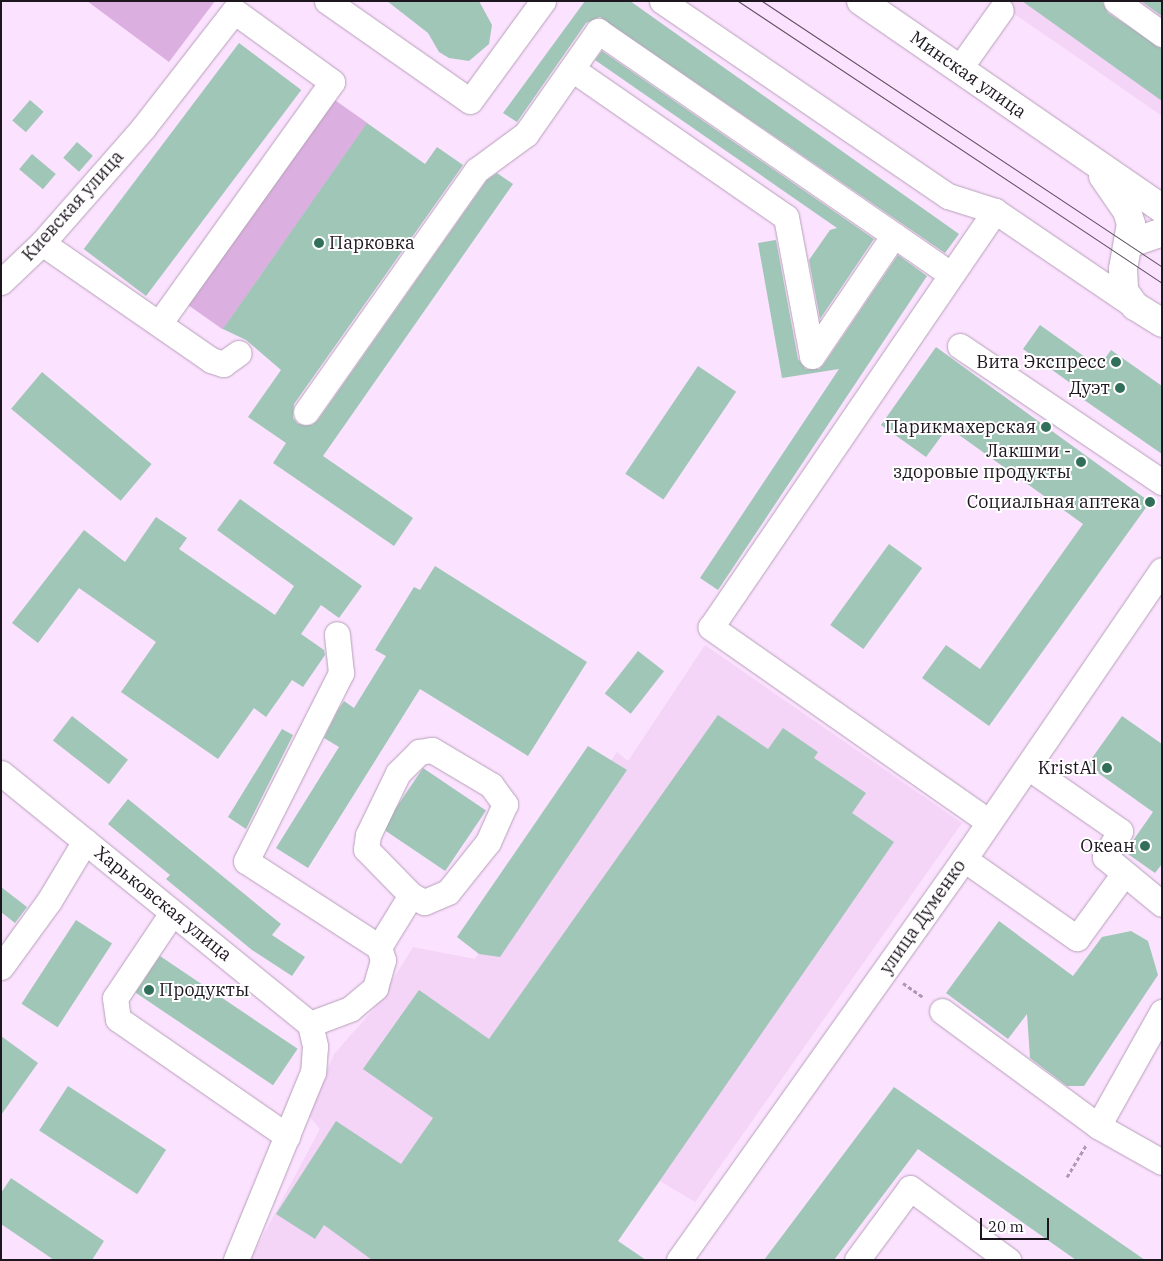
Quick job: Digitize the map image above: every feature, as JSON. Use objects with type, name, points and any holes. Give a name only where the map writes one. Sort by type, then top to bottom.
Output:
[{"type":"main road","name":"Минская улица","points":[[872,4],[960,69],[1075,148]]},
{"type":"main road","points":[[1075,148],[1162,209]]},
{"type":"main road","points":[[1075,148],[1103,176],[1127,211],[1130,224],[1123,279],[1124,291],[1135,306],[1162,323]]},
{"type":"main road","points":[[1128,244],[1162,232]]},
{"type":"street","points":[[327,1],[470,101],[543,1]]},
{"type":"street","points":[[662,1],[948,196],[995,211],[1135,306]]},
{"type":"street","points":[[1116,1],[1162,34]]},
{"type":"street","points":[[160,322],[332,82],[238,6]]},
{"type":"street","name":"Киевская улица","points":[[1,282],[42,243],[144,128],[238,6]]},
{"type":"street","points":[[960,69],[1001,10]]},
{"type":"street","points":[[306,412],[477,170],[526,134],[598,31],[950,274]]},
{"type":"street","points":[[572,69],[786,217],[812,356],[894,235]]},
{"type":"street","points":[[989,822],[711,627],[950,274],[995,211]]},
{"type":"street","points":[[42,243],[160,322],[211,360],[224,364],[239,353]]},
{"type":"street","points":[[960,346],[1162,482]]},
{"type":"street","name":"улица Думенко","points":[[684,1258],[1028,767],[1162,570]]},
{"type":"street","points":[[236,1260],[314,1072],[315,1046],[310,1024],[350,1009],[375,988],[382,960],[379,947],[246,861],[341,673],[337,634]]},
{"type":"street","points":[[432,750],[491,785],[505,804],[488,842],[448,892],[424,902],[411,895],[366,850],[368,835],[398,773],[419,752],[432,750]]},
{"type":"street","points":[[1028,767],[1120,831],[1105,857],[1122,875],[1162,904]]},
{"type":"street","name":"Харьковская улица","points":[[1,773],[310,1024]]},
{"type":"street","points":[[1,967],[49,901],[85,841]]},
{"type":"street","points":[[964,859],[1077,938],[1122,875]]},
{"type":"street","points":[[379,947],[411,895]]},
{"type":"street","points":[[172,913],[115,998],[118,1019],[287,1136]]},
{"type":"street","points":[[942,1010],[1098,1126],[1162,1162]]},
{"type":"street","points":[[1098,1126],[1162,1012]]},
{"type":"street","points":[[857,1260],[910,1188],[1008,1260]]},
{"type":"path","points":[[885,970],[942,1010]]},
{"type":"path","points":[[1067,1177],[1098,1126]]},
{"type":"shaded area","points":[[87,1],[215,1],[169,62]]},
{"type":"shaded area","points":[[995,1],[1162,1],[1162,116],[1067,50]]},
{"type":"shaded area","points":[[329,96],[368,123],[223,329],[184,302]]},
{"type":"shaded area","points":[[705,645],[962,823],[695,1202],[660,1181],[646,1200],[626,1186],[598,1227],[618,1241],[605,1260],[250,1260],[320,1129],[308,1115],[334,1054],[374,1009],[413,947],[475,959],[617,752],[628,761]]},
{"type":"building","points":[[387,1],[479,1],[492,25],[489,44],[469,61],[449,58],[439,52],[428,33]]},
{"type":"building","points":[[585,1],[630,1],[959,234],[945,253],[600,17],[586,23],[517,122],[503,113]]},
{"type":"building","points":[[1022,1],[1102,1],[1108,13],[1162,48],[1162,101]]},
{"type":"building","points":[[1141,1],[1162,1],[1162,16]]},
{"type":"building","points":[[239,43],[301,90],[146,296],[84,249]]},
{"type":"building","points":[[602,51],[874,239],[820,319],[809,260],[830,230],[837,228],[595,60]]},
{"type":"building","points":[[30,100],[44,112],[26,132],[12,120]]},
{"type":"building","points":[[367,123],[425,164],[437,147],[463,165],[294,404],[293,418],[298,424],[312,425],[318,420],[487,180],[497,173],[513,184],[323,456],[413,518],[394,546],[273,463],[286,443],[248,417],[281,370],[246,340],[223,329]]},
{"type":"building","points":[[77,142],[93,156],[79,172],[63,158]]},
{"type":"building","points":[[32,154],[56,174],[43,189],[19,169]]},
{"type":"building","points":[[776,240],[798,359],[806,369],[819,369],[824,364],[898,255],[927,276],[718,590],[700,578],[839,369],[782,378],[758,243]]},
{"type":"building","name":"Дуэт","points":[[1040,325],[1099,367],[1111,350],[1162,386],[1162,454],[1077,395],[1080,390],[1023,349]]},
{"type":"building","points":[[936,347],[1150,502],[989,726],[922,678],[946,645],[980,669],[1083,524],[948,427],[926,457],[881,425]]},
{"type":"building","points":[[698,366],[736,392],[663,499],[625,474]]},
{"type":"building","points":[[42,372],[152,464],[121,501],[11,409]]},
{"type":"building","points":[[240,499],[362,586],[339,618],[321,605],[301,634],[324,650],[325,655],[303,687],[292,680],[266,717],[254,708],[218,759],[121,692],[156,642],[79,588],[38,643],[12,623],[84,530],[125,562],[156,517],[187,538],[179,549],[275,615],[294,586],[217,530]]},
{"type":"building","points":[[889,544],[922,568],[863,649],[830,625]]},
{"type":"building","points":[[435,566],[587,662],[528,756],[420,689],[308,868],[276,848],[339,747],[324,738],[338,710],[344,701],[354,708],[386,656],[375,650],[414,587],[420,590]]},
{"type":"building","points":[[638,651],[664,671],[631,714],[605,694]]},
{"type":"building","points":[[718,715],[768,749],[783,728],[818,752],[814,758],[866,793],[852,813],[894,842],[618,1241],[646,1260],[372,1260],[324,1225],[315,1239],[276,1214],[336,1121],[401,1164],[433,1118],[363,1069],[419,990],[489,1039]]},
{"type":"building","points":[[72,716],[128,760],[109,784],[53,740]]},
{"type":"building","points":[[1122,716],[1162,744],[1162,864],[1155,873],[1125,852],[1153,812],[1087,765]]},
{"type":"building","points":[[282,729],[293,735],[246,829],[228,817]]},
{"type":"building","points":[[588,746],[627,770],[500,957],[479,954],[457,937]]},
{"type":"building","points":[[423,768],[486,810],[445,871],[382,829]]},
{"type":"building","points":[[128,799],[281,924],[272,935],[305,957],[292,976],[252,950],[166,879],[170,875],[108,824]]},
{"type":"building","points":[[1,887],[27,907],[15,923],[1,912]]},
{"type":"building","points":[[76,920],[112,943],[58,1027],[22,1004]]},
{"type":"building","points":[[999,921],[1073,976],[1102,937],[1131,931],[1148,941],[1158,975],[1084,1086],[1067,1086],[1030,1058],[1027,1014],[1008,1039],[946,993]]},
{"type":"building","points":[[160,956],[298,1049],[273,1085],[135,992]]},
{"type":"building","points":[[1,1036],[38,1063],[1,1115]]},
{"type":"building","points":[[68,1086],[166,1150],[137,1194],[39,1130]]},
{"type":"building","points":[[894,1087],[1145,1260],[1076,1260],[918,1149],[834,1260],[764,1260]]},
{"type":"building","points":[[11,1178],[104,1241],[92,1260],[54,1260],[1,1224],[1,1193]]},
{"type":"tram line","points":[[738,1],[1162,283]]},
{"type":"tram line","points":[[762,1],[1162,267]]},
{"type":"place","name":"Парковка","points":[[319,243]]},
{"type":"place","name":"Вита Экспресс","points":[[1116,362]]},
{"type":"place","name":"Дуэт","points":[[1120,388]]},
{"type":"place","name":"Парикмахерская","points":[[1046,427]]},
{"type":"place","name":"Лакшми - здоровые продукты","points":[[1081,462]]},
{"type":"place","name":"Социальная аптека","points":[[1150,502]]},
{"type":"place","name":"KristAl","points":[[1107,768]]},
{"type":"place","name":"Океан","points":[[1145,846]]},
{"type":"place","name":"Продукты","points":[[149,990]]}]
